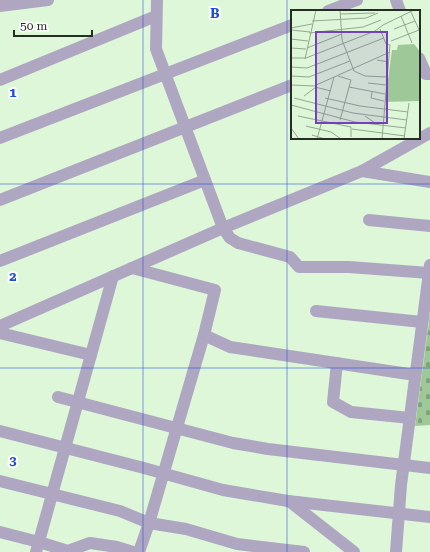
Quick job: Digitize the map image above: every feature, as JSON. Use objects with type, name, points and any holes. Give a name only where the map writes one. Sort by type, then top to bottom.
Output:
[{"type":"street","points":[[0,6],[48,0]]},
{"type":"street","points":[[157,0],[156,49],[223,228],[230,238],[238,243],[290,257],[299,267],[430,269],[404,465],[396,552]]},
{"type":"street","points":[[331,10],[357,0]]},
{"type":"street","points":[[396,0],[400,10]]},
{"type":"street","points":[[0,80],[156,16]]},
{"type":"street","points":[[0,138],[291,25]]},
{"type":"street","points":[[420,60],[426,74],[430,74]]},
{"type":"street","points":[[0,200],[291,85]]},
{"type":"street","points":[[420,139],[430,133]]},
{"type":"street","points":[[0,326],[223,228],[362,171],[419,139]]},
{"type":"street","points":[[362,171],[430,182]]},
{"type":"street","points":[[0,261],[205,180]]},
{"type":"street","points":[[369,220],[430,226]]},
{"type":"street","points":[[132,268],[215,290],[204,335],[149,524],[139,552]]},
{"type":"street","points":[[38,547],[113,276]]},
{"type":"street","points":[[316,311],[422,322]]},
{"type":"street","points":[[0,333],[91,355]]},
{"type":"street","points":[[204,335],[230,347],[416,375]]},
{"type":"street","points":[[337,363],[333,402],[351,412],[410,418]]},
{"type":"street","points":[[58,397],[233,443],[268,449],[430,468]]},
{"type":"street","points":[[0,431],[66,447],[224,490],[288,501],[430,517]]},
{"type":"street","points":[[0,480],[120,511],[149,524],[186,529],[236,544],[304,552]]},
{"type":"street","points":[[288,501],[354,552]]},
{"type":"street","points":[[0,532],[38,547],[68,551],[90,543],[117,547],[133,552]]},
{"type":"green space","points":[[430,314],[430,425],[415,426]]}]
